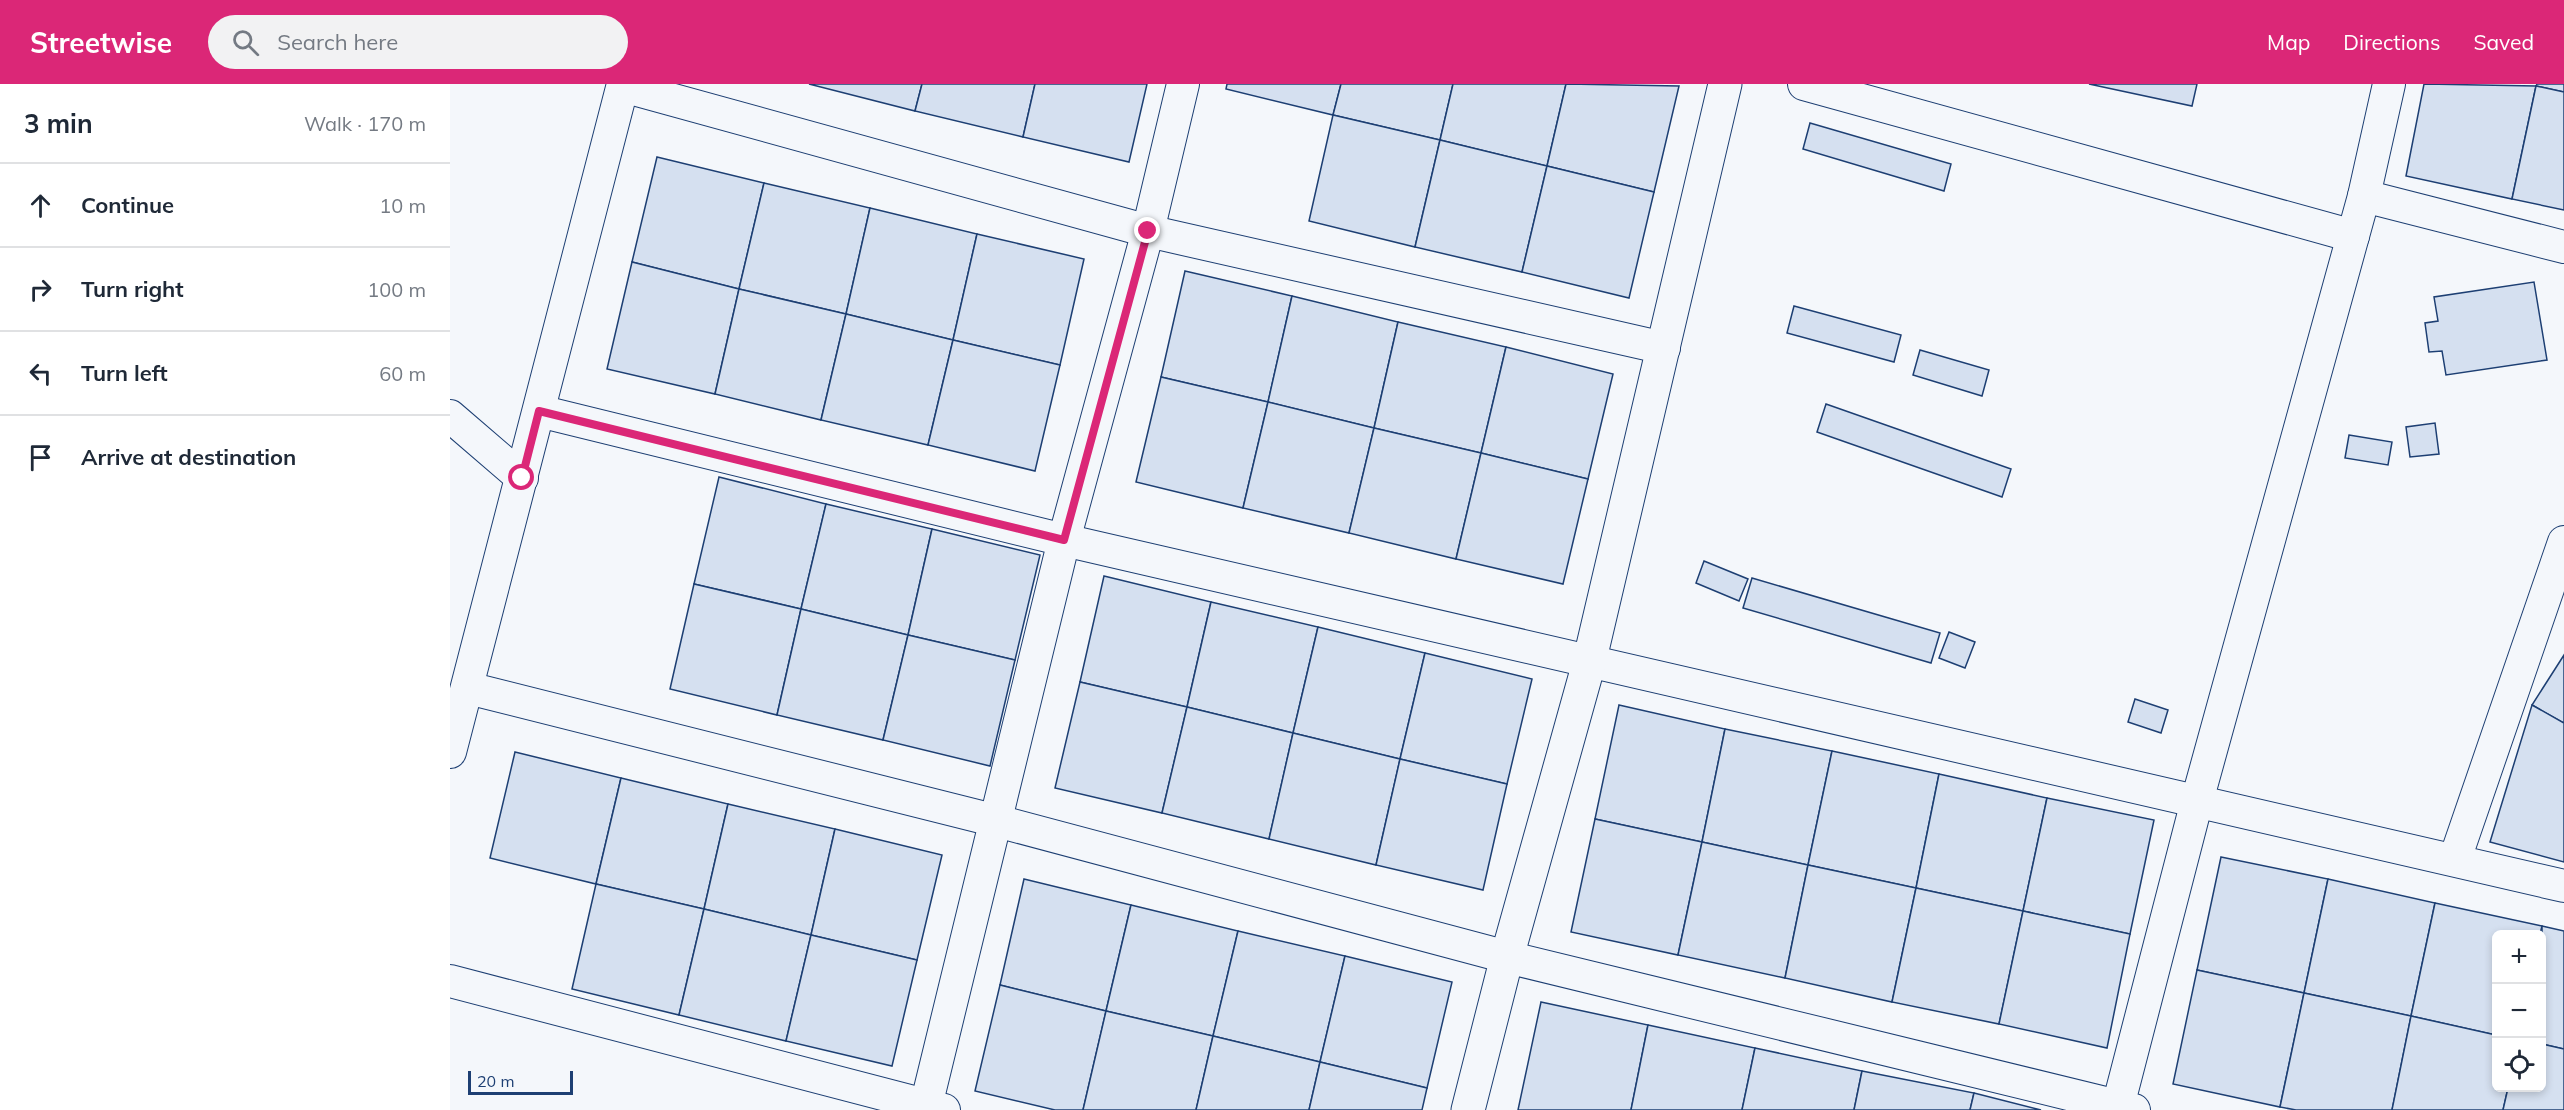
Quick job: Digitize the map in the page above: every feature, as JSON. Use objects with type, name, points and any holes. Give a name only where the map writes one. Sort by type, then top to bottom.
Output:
[{"type":"street","points":[[450,981],[932,1108],[1064,540],[1148,231],[1183,84]]},
{"type":"street","points":[[1468,1110],[1507,957],[1589,663],[1725,84]]},
{"type":"street","points":[[1804,84],[2353,236]]},
{"type":"street","points":[[468,688],[997,821],[1507,957],[2123,1109],[2197,801],[2364,196],[2389,84]]},
{"type":"street","points":[[451,746],[468,688],[623,85],[1148,231],[1664,348]]},
{"type":"street","points":[[2364,196],[2564,247]]},
{"type":"street","points":[[539,411],[1064,540],[1589,663],[2455,859],[2564,886]]},
{"type":"street","points":[[450,416],[522,478]]},
{"type":"street","points":[[2455,859],[2564,542]]},
{"type":"building","points":[[809,84],[922,84],[915,111]]},
{"type":"building","points":[[922,84],[1035,84],[1023,137],[915,111]]},
{"type":"building","points":[[1035,84],[1147,84],[1129,162],[1023,137]]},
{"type":"building","points":[[1227,84],[1341,84],[1333,115],[1226,89]]},
{"type":"building","points":[[1341,84],[1453,84],[1440,140],[1333,115]]},
{"type":"building","points":[[1453,84],[1566,84],[1547,166],[1440,140]]},
{"type":"building","points":[[1566,84],[1679,86],[1654,192],[1547,166]]},
{"type":"building","points":[[2089,84],[2197,84],[2192,106]]},
{"type":"building","points":[[2424,84],[2536,86],[2512,199],[2406,176]]},
{"type":"building","points":[[2537,84],[2564,84],[2564,92],[2536,86]]},
{"type":"building","points":[[2536,86],[2564,92],[2564,210],[2512,199]]},
{"type":"building","points":[[1333,115],[1440,140],[1415,247],[1309,221]]},
{"type":"building","points":[[1810,123],[1951,164],[1944,191],[1803,149]]},
{"type":"building","points":[[1440,140],[1547,166],[1522,272],[1415,247]]},
{"type":"building","points":[[657,157],[764,183],[739,289],[632,262]]},
{"type":"building","points":[[1547,166],[1654,192],[1629,298],[1522,272]]},
{"type":"building","points":[[764,183],[870,208],[846,314],[739,289]]},
{"type":"building","points":[[870,208],[977,234],[953,340],[846,314]]},
{"type":"building","points":[[977,234],[1084,259],[1060,365],[953,340]]},
{"type":"building","points":[[632,262],[739,289],[715,394],[607,369]]},
{"type":"building","points":[[1185,271],[1292,296],[1268,402],[1161,377]]},
{"type":"building","points":[[2534,282],[2547,360],[2446,375],[2442,351],[2429,352],[2425,323],[2438,321],[2434,297]]},
{"type":"building","points":[[739,289],[846,314],[821,420],[715,394]]},
{"type":"building","points":[[1292,296],[1398,322],[1374,428],[1268,402]]},
{"type":"building","points":[[1794,306],[1901,335],[1894,362],[1787,333]]},
{"type":"building","points":[[846,314],[953,340],[928,445],[821,420]]},
{"type":"building","points":[[1398,322],[1506,347],[1481,453],[1374,428]]},
{"type":"building","points":[[953,340],[1060,365],[1035,471],[928,445]]},
{"type":"building","points":[[1506,347],[1613,374],[1588,479],[1481,453]]},
{"type":"building","points":[[1920,350],[1989,370],[1982,396],[1913,375]]},
{"type":"building","points":[[1161,377],[1268,402],[1243,508],[1136,482]]},
{"type":"building","points":[[1268,402],[1374,428],[1349,533],[1243,508]]},
{"type":"building","points":[[1826,404],[2011,469],[2002,497],[1817,432]]},
{"type":"building","points":[[2435,423],[2439,454],[2410,457],[2406,427]]},
{"type":"building","points":[[1374,428],[1481,453],[1456,559],[1349,533]]},
{"type":"building","points":[[2349,435],[2392,442],[2388,465],[2345,458]]},
{"type":"building","points":[[1481,453],[1588,479],[1563,584],[1456,559]]},
{"type":"building","points":[[719,477],[826,504],[801,609],[694,584]]},
{"type":"building","points":[[826,504],[932,529],[908,635],[801,609]]},
{"type":"building","points":[[932,529],[1040,555],[1015,660],[908,635]]},
{"type":"building","points":[[1704,561],[1748,579],[1739,601],[1696,583]]},
{"type":"building","points":[[1104,576],[1211,602],[1187,707],[1080,682]]},
{"type":"building","points":[[1752,578],[1940,633],[1931,663],[1743,608]]},
{"type":"building","points":[[694,584],[801,609],[777,715],[670,689]]},
{"type":"building","points":[[1211,602],[1318,627],[1293,733],[1187,707]]},
{"type":"building","points":[[801,609],[908,635],[883,740],[777,715]]},
{"type":"building","points":[[1318,627],[1425,653],[1400,759],[1293,733]]},
{"type":"building","points":[[1949,632],[1975,642],[1965,668],[1939,658]]},
{"type":"building","points":[[908,635],[1015,660],[990,766],[883,740]]},
{"type":"building","points":[[1425,653],[1532,679],[1507,784],[1400,759]]},
{"type":"building","points":[[2564,655],[2564,723],[2532,705]]},
{"type":"building","points":[[1080,682],[1187,707],[1162,813],[1055,788]]},
{"type":"building","points":[[2135,699],[2168,710],[2161,733],[2128,722]]},
{"type":"building","points":[[1619,705],[1725,729],[1702,842],[1595,819]]},
{"type":"building","points":[[2532,705],[2564,723],[2564,862],[2490,842]]},
{"type":"building","points":[[1187,707],[1293,733],[1269,839],[1162,813]]},
{"type":"building","points":[[1725,729],[1832,751],[1808,865],[1702,842]]},
{"type":"building","points":[[1293,733],[1400,759],[1376,865],[1269,839]]},
{"type":"building","points":[[1832,751],[1939,774],[1916,888],[1808,865]]},
{"type":"building","points":[[515,752],[621,778],[596,884],[490,858]]},
{"type":"building","points":[[1400,759],[1507,784],[1483,890],[1376,865]]},
{"type":"building","points":[[1939,774],[2047,798],[2023,911],[1916,888]]},
{"type":"building","points":[[621,778],[728,804],[704,909],[596,884]]},
{"type":"building","points":[[2047,798],[2154,820],[2130,934],[2023,911]]},
{"type":"building","points":[[728,804],[835,829],[811,935],[704,909]]},
{"type":"building","points":[[1595,819],[1702,842],[1678,955],[1571,932]]},
{"type":"building","points":[[835,829],[942,855],[917,960],[811,935]]},
{"type":"building","points":[[1702,842],[1808,865],[1785,978],[1678,955]]},
{"type":"building","points":[[2221,857],[2328,879],[2304,993],[2197,970]]},
{"type":"building","points":[[1808,865],[1916,888],[1892,1002],[1785,978]]},
{"type":"building","points":[[1024,879],[1131,905],[1106,1011],[1000,985]]},
{"type":"building","points":[[2328,879],[2435,903],[2411,1016],[2304,993]]},
{"type":"building","points":[[596,884],[704,909],[679,1015],[572,989]]},
{"type":"building","points":[[1916,888],[2023,911],[1999,1024],[1892,1002]]},
{"type":"building","points":[[2435,903],[2542,926],[2541,930],[2492,930],[2492,1034],[2411,1016]]},
{"type":"building","points":[[1131,905],[1238,931],[1213,1036],[1106,1011]]},
{"type":"building","points":[[704,909],[811,935],[786,1041],[679,1015]]},
{"type":"building","points":[[2023,911],[2130,934],[2107,1048],[1999,1024]]},
{"type":"building","points":[[2542,926],[2564,931],[2564,1049],[2546,1045],[2546,930],[2542,930]]},
{"type":"building","points":[[1238,931],[1345,956],[1320,1062],[1213,1036]]},
{"type":"building","points":[[811,935],[917,960],[892,1066],[786,1041]]},
{"type":"building","points":[[1345,956],[1452,982],[1427,1088],[1320,1062]]},
{"type":"building","points":[[2197,970],[2304,993],[2280,1107],[2173,1084]]},
{"type":"building","points":[[1000,985],[1106,1011],[1083,1110],[1055,1110],[975,1091]]},
{"type":"building","points":[[2304,993],[2411,1016],[2392,1110],[2296,1110],[2280,1107]]},
{"type":"building","points":[[1541,1002],[1648,1025],[1631,1110],[1518,1110]]},
{"type":"building","points":[[1106,1011],[1213,1036],[1196,1110],[1083,1110]]},
{"type":"building","points":[[2411,1016],[2492,1034],[2492,1092],[2507,1092],[2503,1110],[2392,1110]]},
{"type":"building","points":[[1648,1025],[1755,1048],[1742,1110],[1631,1110]]},
{"type":"building","points":[[1213,1036],[1320,1062],[1309,1110],[1196,1110]]},
{"type":"building","points":[[2546,1045],[2564,1049],[2564,1110],[2503,1110],[2507,1092],[2546,1092]]},
{"type":"building","points":[[1755,1048],[1862,1071],[1854,1110],[1742,1110]]},
{"type":"building","points":[[1320,1062],[1427,1088],[1422,1110],[1309,1110]]},
{"type":"building","points":[[1862,1071],[1974,1093],[1970,1110],[1854,1110]]},
{"type":"building","points":[[1974,1093],[2041,1110],[1970,1110]]},
{"type":"route","points":[[522,478],[539,411],[1064,540],[1148,231]]}]
